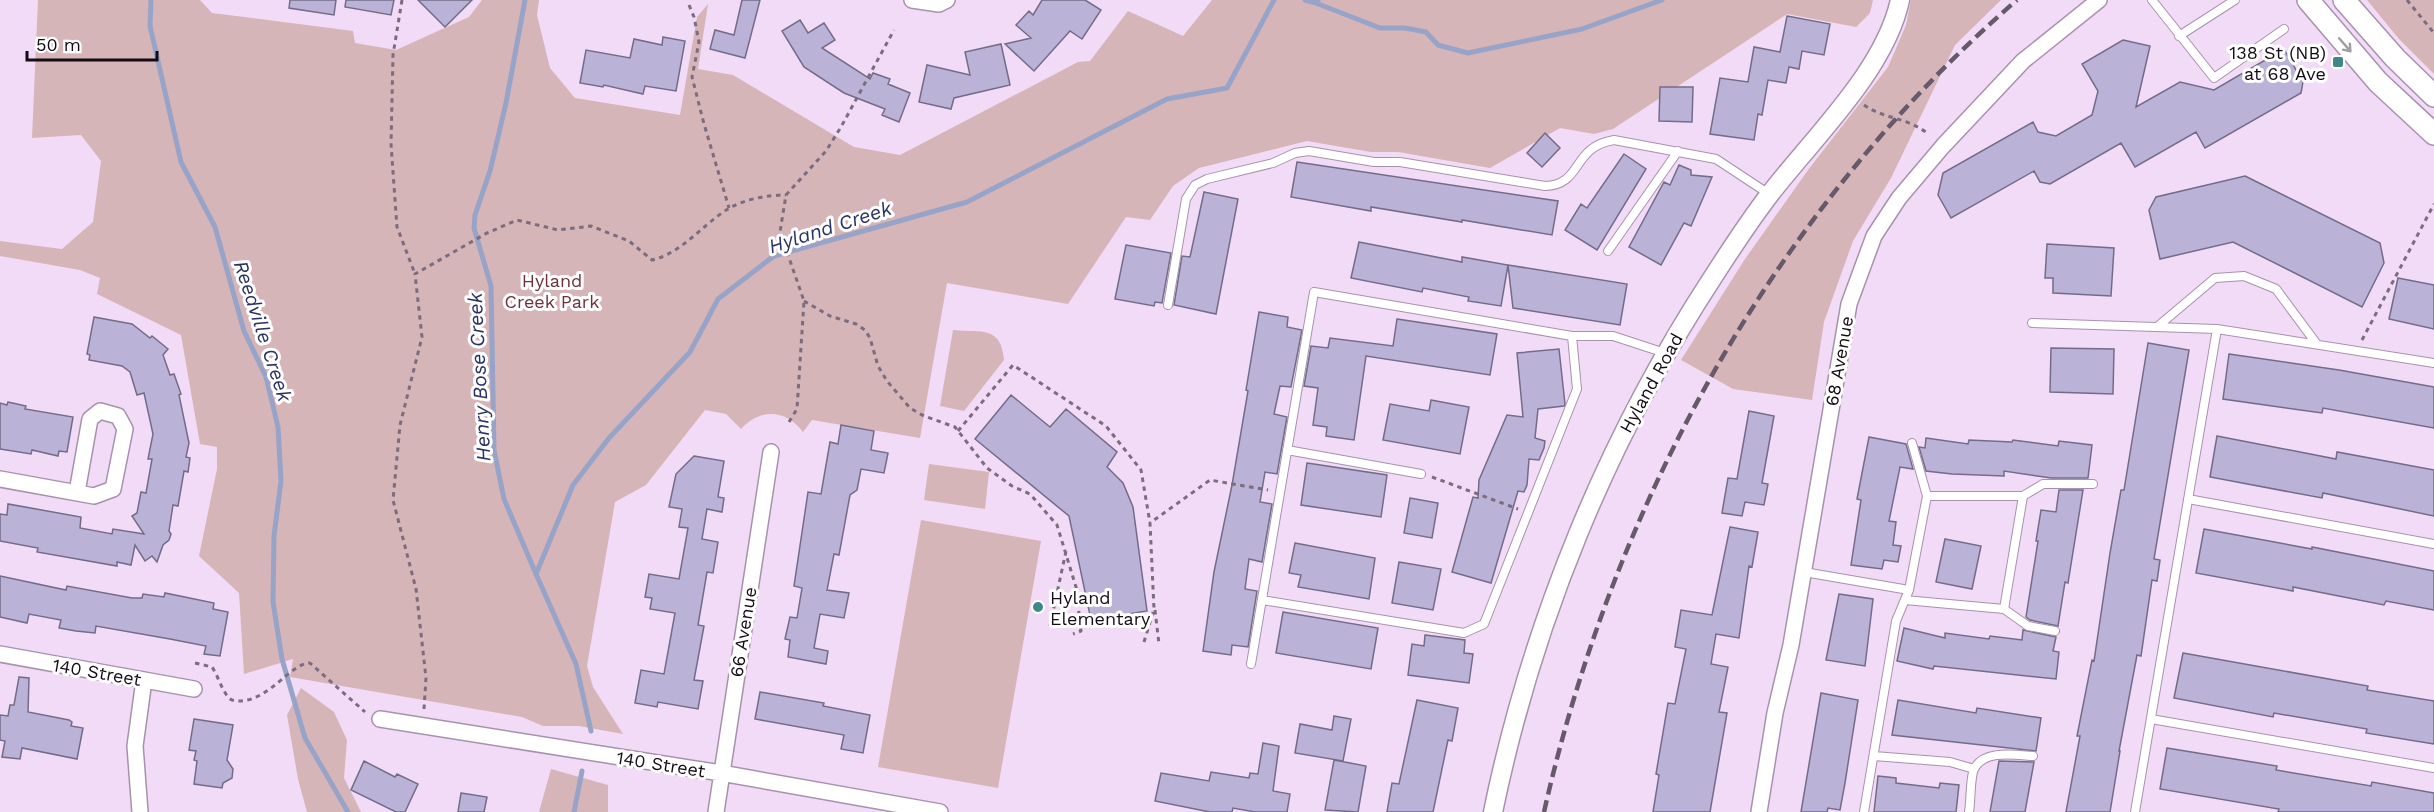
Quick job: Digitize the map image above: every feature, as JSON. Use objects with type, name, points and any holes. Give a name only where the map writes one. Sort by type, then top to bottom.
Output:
[{"type":"main road","points":[[2308,0],[2378,82],[2434,134]]},
{"type":"main road","points":[[2344,0],[2395,58],[2434,96]]},
{"type":"street","points":[[912,0],[939,4],[947,0]]},
{"type":"street","name":"Hyland Road","points":[[1493,812],[1514,722],[1555,596],[1607,468],[1667,353],[1712,278],[1770,195],[1876,60],[1896,18],[1900,0]]},
{"type":"street","name":"68 Avenue","points":[[1759,812],[1775,713],[1791,645],[1804,572],[1849,304],[1874,236],[1899,198],[1936,154],[2023,61],[2099,0]]},
{"type":"street","points":[[0,479],[94,496],[113,489],[125,429],[118,416],[100,411],[90,419],[77,492]]},
{"type":"street","name":"66 Avenue","points":[[716,812],[771,452]]},
{"type":"street","name":"140 Street","points":[[0,654],[194,689]]},
{"type":"street","points":[[140,812],[135,746],[144,680]]},
{"type":"street","name":"140 Street","points":[[380,719],[721,773],[940,812]]},
{"type":"lane","points":[[2151,0],[2214,78],[2284,29]]},
{"type":"lane","points":[[2179,36],[2235,0]]},
{"type":"lane","points":[[1168,305],[1186,199],[1195,185],[1207,179],[1273,163],[1294,153],[1309,151],[1374,162],[1400,162],[1545,186],[1558,186],[1569,178],[1587,151],[1600,142],[1614,140],[1716,159],[1770,195]]},
{"type":"lane","points":[[1608,251],[1678,151]]},
{"type":"lane","points":[[2157,327],[2215,278],[2244,276],[2276,289],[2316,343]]},
{"type":"lane","points":[[1251,664],[1314,292],[1572,336],[1613,336],[1667,353]]},
{"type":"lane","points":[[2032,323],[2217,328],[2434,363]]},
{"type":"lane","points":[[2135,812],[2217,328]]},
{"type":"lane","points":[[1262,600],[1464,633],[1484,624],[1577,389],[1572,336]]},
{"type":"lane","points":[[1864,812],[1896,621],[1909,590],[1927,496],[1912,443]]},
{"type":"lane","points":[[1287,450],[1421,474]]},
{"type":"lane","points":[[1927,496],[2024,496],[2043,484],[2093,484]]},
{"type":"lane","points":[[2004,609],[2024,496]]},
{"type":"lane","points":[[2188,499],[2434,544]]},
{"type":"lane","points":[[1804,572],[1909,590]]},
{"type":"lane","points":[[1905,600],[2004,609],[2028,626],[2055,631]]},
{"type":"lane","points":[[2151,719],[2434,768]]},
{"type":"lane","points":[[1969,812],[1974,769],[1990,757],[2000,754],[2033,756]]},
{"type":"lane","points":[[1874,756],[1950,762],[1974,769]]},
{"type":"path","points":[[402,0],[393,55],[391,144],[397,227],[415,274],[422,337],[400,425],[393,500],[416,589],[426,678],[424,709]]},
{"type":"path","points":[[2407,0],[2434,33]]},
{"type":"path","points":[[689,5],[699,42],[692,78],[729,208]]},
{"type":"path","points":[[789,422],[797,409],[804,301],[780,232],[786,195],[831,143],[894,30]]},
{"type":"path","points":[[1858,101],[1875,112],[1915,124],[1927,133]]},
{"type":"path","points":[[415,274],[487,233],[517,220],[558,230],[591,226],[629,241],[652,260],[667,256],[729,208],[770,195],[786,195]]},
{"type":"path","points":[[2357,350],[2434,204]]},
{"type":"path","points":[[804,301],[830,316],[856,324],[865,330],[870,338],[878,366],[887,381],[910,408],[924,416],[955,427],[987,468],[1012,486],[1030,494],[1057,525],[1077,586],[1081,632],[1073,634]]},
{"type":"path","points":[[958,431],[1013,365],[1106,426],[1142,470],[1150,523],[1154,609],[1159,644]]},
{"type":"path","points":[[1421,474],[1529,513]]},
{"type":"path","points":[[1150,523],[1210,480],[1280,492]]},
{"type":"path","points":[[1050,626],[1066,551]]},
{"type":"path","points":[[1144,642],[1154,609]]},
{"type":"path","points":[[195,663],[212,667],[227,696],[232,700],[251,700],[267,693],[306,663],[310,663],[367,713],[380,719]]},
{"type":"green space","name":"Hyland Creek Park","points":[[38,0],[200,0],[212,13],[353,31],[355,43],[396,50],[469,17],[482,0],[539,0],[537,15],[550,68],[575,98],[680,115],[697,17],[708,4],[698,69],[733,75],[854,147],[900,155],[1078,62],[1090,61],[1128,11],[1183,36],[1212,0],[1873,0],[1870,13],[1856,27],[1787,14],[1613,129],[1594,134],[1560,128],[1490,168],[1398,152],[1371,152],[1307,141],[1199,168],[1173,186],[1150,220],[1126,217],[1068,304],[947,283],[920,438],[812,420],[803,432],[789,419],[773,414],[756,417],[741,429],[726,414],[705,410],[646,485],[615,502],[587,666],[593,687],[623,734],[579,726],[543,726],[522,717],[290,677],[293,659],[244,674],[239,593],[199,556],[217,469],[217,447],[200,444],[181,335],[97,294],[100,278],[80,270],[0,256],[0,241],[62,249],[93,222],[101,161],[81,135],[32,138]]},
{"type":"green space","points":[[1911,0],[2001,0],[1955,45],[1891,178],[1853,241],[1824,322],[1812,400],[1733,389],[1681,360],[1745,259],[1808,170],[1888,67],[1906,25]]},
{"type":"green space","points":[[2367,0],[2434,0],[2434,74],[2399,39]]},
{"type":"green space","points":[[953,330],[988,333],[994,336],[999,341],[1004,360],[964,411],[940,406]]},
{"type":"green space","points":[[929,464],[989,472],[985,509],[924,500]]},
{"type":"green space","points":[[921,520],[1041,541],[998,788],[878,767]]},
{"type":"green space","points":[[301,688],[334,712],[347,740],[344,778],[361,812],[307,812],[298,779],[287,715]]},
{"type":"green space","points":[[551,769],[608,785],[608,812],[539,812]]},
{"type":"building","points":[[290,0],[336,0],[334,15],[289,8]]},
{"type":"building","points":[[346,0],[394,0],[391,15],[345,7]]},
{"type":"building","points":[[418,0],[472,0],[445,27]]},
{"type":"building","points":[[742,0],[760,0],[745,58],[710,49],[715,30],[734,35]]},
{"type":"building","points":[[1042,0],[1085,0],[1101,10],[1082,39],[1070,31],[1034,71],[1005,44],[1031,38],[1016,25],[1029,11],[1033,15]]},
{"type":"building","points":[[1787,16],[1830,24],[1824,55],[1802,51],[1799,69],[1789,67],[1786,83],[1768,80],[1762,115],[1758,114],[1754,140],[1710,134],[1720,78],[1748,82],[1754,47],[1780,52]]},
{"type":"building","points":[[800,20],[808,33],[824,23],[835,40],[822,48],[870,79],[873,73],[890,79],[888,84],[910,93],[899,122],[882,115],[885,109],[844,93],[804,67],[782,31]]},
{"type":"building","points":[[663,37],[685,41],[676,91],[645,86],[643,94],[604,85],[603,87],[580,83],[586,50],[630,58],[634,39],[662,45]]},
{"type":"building","points":[[2123,40],[2150,46],[2136,107],[2180,82],[2214,90],[2284,49],[2303,82],[2301,93],[2205,148],[2196,132],[2135,167],[2121,143],[2050,184],[2040,182],[2034,171],[1951,218],[1938,195],[1943,173],[2033,122],[2038,132],[2056,136],[2092,115],[2098,91],[2082,64]]},
{"type":"building","points":[[1001,44],[1010,85],[954,98],[951,109],[919,102],[927,65],[970,75],[965,52]]},
{"type":"building","points":[[1660,87],[1693,87],[1692,122],[1659,121]]},
{"type":"building","points":[[1545,133],[1560,148],[1542,167],[1527,153]]},
{"type":"building","points":[[1624,154],[1646,169],[1597,250],[1565,230],[1581,204],[1587,208]]},
{"type":"building","points":[[1297,162],[1558,201],[1552,235],[1371,207],[1371,211],[1291,197]]},
{"type":"building","points":[[1679,165],[1691,170],[1691,175],[1712,177],[1691,226],[1684,223],[1661,265],[1629,247],[1664,182],[1670,185]]},
{"type":"building","points":[[2245,176],[2380,243],[2384,263],[2362,307],[2233,242],[2160,259],[2149,210],[2156,197]]},
{"type":"building","points":[[1204,192],[1238,199],[1216,314],[1174,305],[1182,256],[1190,257]]},
{"type":"building","points":[[1359,242],[1462,262],[1462,257],[1508,265],[1501,306],[1468,301],[1469,297],[1423,288],[1422,292],[1351,278]]},
{"type":"building","points":[[2047,244],[2114,248],[2111,296],[2053,293],[2053,278],[2045,278]]},
{"type":"building","points":[[1126,245],[1171,253],[1162,303],[1155,302],[1154,306],[1115,299]]},
{"type":"building","points":[[1508,265],[1627,284],[1620,325],[1513,308]]},
{"type":"building","points":[[2398,278],[2434,285],[2434,329],[2389,319]]},
{"type":"building","points":[[1259,312],[1288,317],[1287,327],[1302,330],[1291,387],[1280,386],[1274,414],[1287,417],[1277,474],[1265,472],[1260,502],[1272,504],[1262,562],[1249,559],[1245,589],[1257,591],[1248,647],[1232,645],[1231,655],[1203,651],[1214,572],[1248,391],[1246,390]]},
{"type":"building","points":[[94,317],[132,324],[168,349],[163,355],[170,375],[174,374],[181,394],[179,395],[189,443],[186,457],[190,458],[188,472],[184,471],[178,506],[173,505],[169,540],[163,545],[157,562],[152,556],[145,561],[135,545],[131,565],[117,562],[117,566],[37,552],[38,548],[0,541],[0,514],[7,515],[8,504],[81,517],[80,528],[112,534],[113,529],[144,534],[132,516],[137,513],[141,492],[146,493],[152,459],[148,459],[153,434],[144,393],[137,395],[130,372],[122,366],[89,360],[90,355],[87,354]]},
{"type":"building","points":[[1397,319],[1497,334],[1490,375],[1366,356],[1354,440],[1326,436],[1327,427],[1313,425],[1318,388],[1304,386],[1311,346],[1328,348],[1330,338],[1393,346]]},
{"type":"building","points":[[2148,343],[2189,350],[2154,559],[2160,560],[2157,581],[2152,580],[2141,656],[2137,655],[2110,812],[2066,812],[2080,736],[2077,736],[2092,660],[2094,661],[2110,553],[2121,490],[2124,490]]},
{"type":"building","points":[[2051,348],[2114,349],[2113,394],[2050,392]]},
{"type":"building","points":[[1559,349],[1565,404],[1538,409],[1535,438],[1545,441],[1544,448],[1539,460],[1529,459],[1527,485],[1524,492],[1518,491],[1491,583],[1452,572],[1473,497],[1478,498],[1479,480],[1507,415],[1523,417],[1517,353]]},
{"type":"building","points":[[2229,354],[2434,387],[2434,428],[2323,408],[2322,413],[2223,399]]},
{"type":"building","points":[[1011,395],[1050,427],[1066,409],[1117,452],[1107,467],[1123,483],[1133,507],[1147,611],[1091,620],[1069,516],[975,439]]},
{"type":"building","points":[[1431,400],[1469,407],[1460,454],[1383,440],[1390,404],[1429,411]]},
{"type":"building","points":[[8,402],[26,406],[25,409],[73,417],[67,452],[59,451],[58,456],[32,450],[31,454],[0,449],[0,403],[7,405]]},
{"type":"building","points":[[1749,411],[1774,416],[1762,483],[1768,484],[1764,505],[1745,502],[1742,516],[1722,513],[1728,478],[1737,479]]},
{"type":"building","points":[[841,425],[874,431],[871,450],[888,453],[884,473],[861,469],[857,490],[850,495],[839,555],[834,554],[827,590],[849,593],[844,618],[820,614],[814,648],[828,651],[826,664],[788,657],[790,640],[785,639],[790,617],[797,618],[802,588],[794,586],[808,492],[821,494],[830,442],[838,444]]},
{"type":"building","points":[[2217,436],[2336,459],[2337,452],[2434,470],[2434,516],[2323,493],[2322,498],[2210,477]]},
{"type":"building","points":[[1869,437],[1906,444],[1913,469],[1900,467],[1889,521],[1896,522],[1893,545],[1901,546],[1898,562],[1884,560],[1882,569],[1851,565],[1861,500],[1857,499]]},
{"type":"building","points":[[1926,438],[1968,444],[1969,440],[2012,442],[2013,440],[2058,446],[2059,441],[2092,445],[2088,478],[2051,478],[2004,471],[2004,476],[1926,471],[1919,447],[1925,448]]},
{"type":"building","points":[[694,456],[724,461],[718,497],[724,498],[722,512],[707,509],[702,539],[718,542],[713,573],[707,572],[698,625],[704,626],[694,680],[703,681],[698,709],[658,702],[657,707],[635,703],[641,670],[664,674],[675,613],[650,609],[652,598],[645,597],[649,574],[679,579],[688,528],[679,527],[682,509],[669,507],[676,474]]},
{"type":"building","points":[[1307,463],[1387,475],[1381,517],[1301,505]]},
{"type":"building","points":[[2059,490],[2083,490],[2068,583],[2065,582],[2058,626],[2030,620],[2026,617],[2041,510],[2056,512]]},
{"type":"building","points":[[1410,498],[1438,503],[1432,538],[1404,533]]},
{"type":"building","points":[[1730,527],[1758,532],[1752,567],[1749,566],[1739,638],[1716,634],[1711,664],[1728,667],[1719,712],[1727,713],[1710,812],[1653,812],[1659,775],[1656,774],[1668,703],[1675,704],[1686,649],[1675,647],[1681,610],[1712,615]]},
{"type":"building","points":[[2204,529],[2434,571],[2434,610],[2386,601],[2384,605],[2293,587],[2293,591],[2196,573]]},
{"type":"building","points":[[1945,539],[1981,546],[1972,589],[1936,582]]},
{"type":"building","points":[[1295,543],[1375,558],[1369,599],[1298,587],[1301,575],[1289,573]]},
{"type":"building","points":[[1399,562],[1441,569],[1433,610],[1392,603]]},
{"type":"building","points":[[0,576],[66,590],[67,586],[132,598],[142,598],[143,594],[164,597],[165,593],[214,603],[213,609],[228,612],[220,656],[204,654],[206,646],[96,626],[95,633],[59,628],[61,620],[29,614],[27,623],[0,617]]},
{"type":"building","points":[[1839,594],[1873,599],[1865,666],[1826,660]]},
{"type":"building","points":[[1283,612],[1378,628],[1371,669],[1276,653]]},
{"type":"building","points":[[1904,628],[1945,638],[1945,633],[1989,639],[1990,636],[2022,640],[2023,630],[2056,637],[2053,651],[2059,652],[2056,679],[1934,666],[1933,669],[1897,661]]},
{"type":"building","points":[[1425,635],[1465,640],[1464,653],[1473,654],[1469,683],[1408,675],[1412,644],[1424,646]]},
{"type":"building","points":[[2183,653],[2368,686],[2367,690],[2434,701],[2434,744],[2366,733],[2367,729],[2274,713],[2273,717],[2174,698]]},
{"type":"building","points":[[19,677],[29,678],[28,712],[69,720],[72,722],[71,726],[83,728],[77,759],[22,748],[20,759],[2,757],[5,741],[0,740],[0,715],[8,716],[10,705],[14,705]]},
{"type":"building","points":[[760,692],[824,703],[823,706],[870,715],[863,753],[841,749],[844,735],[755,719]]},
{"type":"building","points":[[1821,693],[1858,700],[1845,783],[1840,810],[1828,808],[1827,812],[1801,812]]},
{"type":"building","points":[[1417,700],[1458,708],[1452,741],[1448,740],[1433,812],[1387,812],[1392,783],[1399,784]]},
{"type":"building","points":[[1898,700],[1976,713],[1977,708],[2041,718],[2036,751],[1892,735]]},
{"type":"building","points":[[1334,716],[1351,719],[1343,761],[1295,753],[1300,724],[1332,730]]},
{"type":"building","points":[[194,719],[233,725],[227,760],[233,769],[232,778],[223,783],[222,788],[194,784],[196,751],[189,750]]},
{"type":"building","points":[[1263,743],[1279,746],[1273,791],[1290,794],[1287,812],[1255,812],[1233,808],[1232,812],[1210,812],[1155,801],[1161,773],[1209,781],[1211,772],[1249,778],[1250,773],[1258,774]]},
{"type":"building","points":[[2167,748],[2277,766],[2276,770],[2371,786],[2372,782],[2434,793],[2434,812],[2278,812],[2279,809],[2160,789]]},
{"type":"building","points":[[1334,760],[1366,766],[1358,812],[1325,810]]},
{"type":"building","points":[[364,761],[395,777],[397,774],[418,784],[405,812],[396,812],[351,790]]},
{"type":"building","points":[[1999,761],[2034,762],[2025,812],[1990,812]]},
{"type":"building","points":[[1878,776],[1896,778],[1896,783],[1939,788],[1940,783],[1959,785],[1956,812],[1874,812]]},
{"type":"building","points":[[461,793],[487,797],[484,812],[458,812]]},
{"type":"waterway","name":"Reedville Creek","points":[[151,0],[150,26],[181,162],[215,227],[244,331],[266,377],[278,427],[281,481],[274,536],[273,602],[282,659],[305,738],[348,812]]},
{"type":"waterway","name":"Henry Bose Creek","points":[[525,0],[506,103],[490,171],[475,215],[474,228],[491,286],[494,450],[504,499],[536,574]]},
{"type":"waterway","name":"Hyland Creek","points":[[591,731],[576,664],[536,574],[573,485],[609,438],[690,352],[718,299],[774,256],[967,202],[1167,99],[1227,88],[1274,0]]},
{"type":"waterway","name":"Hyland Creek","points":[[1305,0],[1316,3],[1318,0]]},
{"type":"waterway","points":[[1316,3],[1380,28],[1405,28],[1426,32],[1438,45],[1468,53],[1582,29],[1662,0]]},
{"type":"waterway","name":"Hyland Creek","points":[[574,812],[582,771]]},
{"type":"railway","points":[[1544,812],[1574,697],[1613,584],[1661,474],[1716,368],[1779,267],[1851,171],[1930,82],[2017,0]]},
{"type":"place","name":"138 St (NB) at 68 Ave","points":[[2338,62]]},
{"type":"place","name":"Hyland Elementary","points":[[1038,607]]}]
